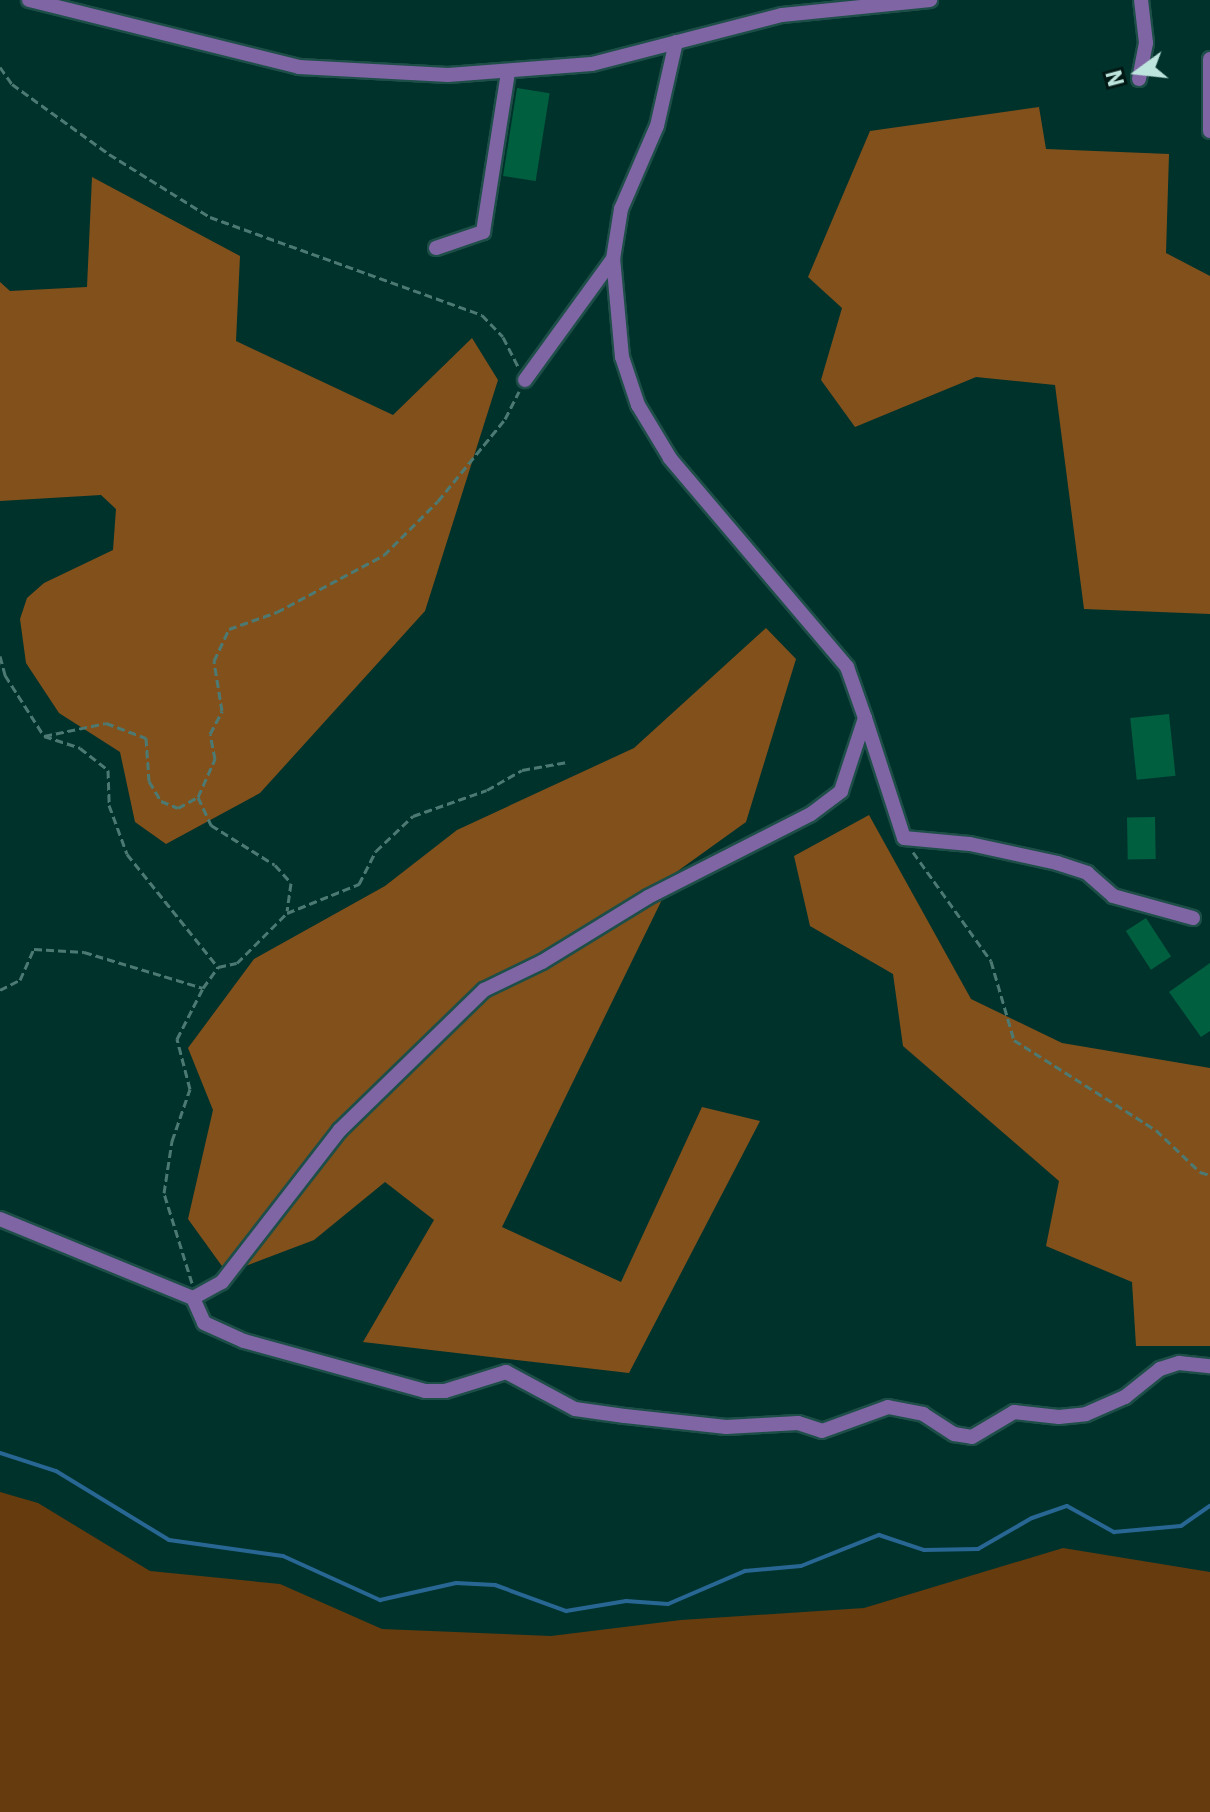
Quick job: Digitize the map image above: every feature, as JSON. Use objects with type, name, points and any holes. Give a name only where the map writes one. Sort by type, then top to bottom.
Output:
[{"type":"street","points":[[29,0],[299,67],[344,72],[508,73],[592,64],[782,15],[930,0]]},
{"type":"street","points":[[1139,79],[1146,43],[1141,0]]},
{"type":"street","points":[[676,42],[657,126],[621,209],[613,259],[622,357],[638,405],[678,469],[847,667],[904,838],[970,844],[1057,863],[1087,873],[1113,896],[1193,918]]},
{"type":"street","points":[[1210,59],[1210,131]]},
{"type":"street","points":[[436,248],[483,232],[508,73]]},
{"type":"street","points":[[525,380],[613,259]]},
{"type":"street","points":[[194,1296],[222,1282],[340,1130],[484,990],[542,962],[648,897],[811,814],[841,791],[865,718]]},
{"type":"street","points":[[0,1219],[194,1296],[204,1323],[244,1341],[425,1391],[445,1391],[506,1372],[575,1409],[726,1427],[775,1421],[822,1431],[888,1407],[923,1414],[954,1434],[972,1437],[1014,1412],[1059,1417],[1086,1414],[1125,1397],[1160,1369],[1179,1363],[1210,1366]]},
{"type":"path","points":[[0,67],[12,84],[96,145],[210,217],[482,315],[503,337],[525,380],[505,419],[438,501],[384,555],[277,612],[229,629],[214,661],[222,711],[210,734],[215,759],[198,797],[178,808],[161,801],[149,781],[146,738],[106,723],[44,736]]},
{"type":"path","points":[[0,656],[5,675],[44,736],[80,748],[108,770],[109,805],[127,854],[218,967]]},
{"type":"path","points":[[0,678],[5,675]]},
{"type":"path","points":[[194,1296],[164,1193],[172,1141],[190,1089],[177,1039],[203,988],[218,967],[237,963],[287,913],[359,884],[376,851],[413,816],[487,790],[522,770],[567,762]]},
{"type":"path","points":[[198,797],[211,825],[275,865],[291,883],[287,913]]},
{"type":"path","points":[[904,838],[991,961],[1014,1040],[1156,1130],[1200,1172],[1210,1175]]},
{"type":"path","points":[[0,990],[20,980],[34,949],[84,952],[203,988]]},
{"type":"shaded area","points":[[1039,107],[1046,149],[1169,154],[1166,253],[1210,276],[1210,614],[1084,609],[1055,385],[976,377],[855,427],[821,380],[842,308],[808,277],[870,131]]},
{"type":"shaded area","points":[[92,177],[240,256],[236,341],[393,415],[472,338],[498,380],[425,611],[260,793],[166,844],[135,822],[120,752],[59,713],[26,663],[20,619],[27,598],[44,583],[113,550],[116,509],[101,495],[0,501],[0,282],[10,291],[87,287]]},
{"type":"shaded area","points":[[766,628],[796,659],[746,822],[675,873],[502,1227],[621,1282],[702,1107],[760,1121],[629,1373],[363,1342],[434,1220],[385,1182],[314,1240],[227,1273],[188,1219],[213,1110],[188,1048],[254,959],[385,886],[457,830],[634,748]]},
{"type":"shaded area","points":[[869,815],[971,999],[1062,1043],[1210,1068],[1210,1346],[1136,1346],[1132,1282],[1046,1246],[1059,1181],[903,1046],[893,974],[810,926],[794,856]]},
{"type":"shaded area","points":[[0,1492],[38,1503],[150,1571],[280,1584],[382,1629],[551,1636],[681,1620],[864,1608],[1063,1548],[1210,1572],[1210,1812],[0,1812]]},
{"type":"building","points":[[517,88],[550,93],[536,181],[503,176]]},
{"type":"building","points":[[1169,714],[1175,776],[1137,780],[1130,718]]},
{"type":"building","points":[[1127,817],[1155,817],[1156,859],[1128,859]]},
{"type":"building","points":[[1146,918],[1171,957],[1151,970],[1126,931]]},
{"type":"building","points":[[1210,963],[1210,1031],[1201,1037],[1169,992]]},
{"type":"waterway","points":[[0,1453],[56,1471],[169,1540],[283,1556],[380,1600],[456,1583],[495,1585],[566,1611],[626,1601],[668,1604],[745,1571],[801,1566],[879,1535],[924,1550],[978,1549],[1032,1518],[1067,1506],[1114,1532],[1181,1526],[1210,1506]]}]
